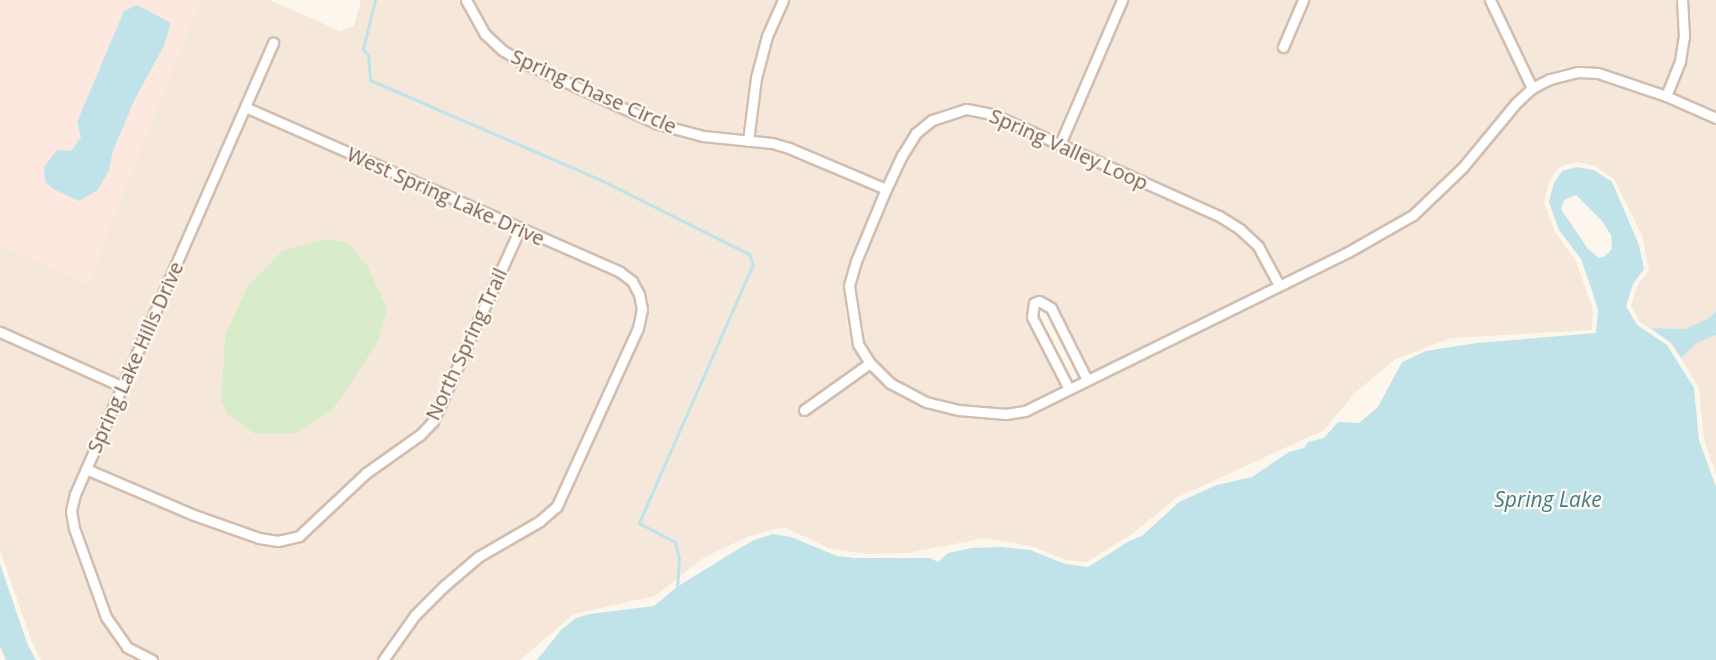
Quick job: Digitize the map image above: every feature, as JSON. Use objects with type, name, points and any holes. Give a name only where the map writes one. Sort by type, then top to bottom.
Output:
[{"type":"street","name":"Spring Chase Circle","points":[[466,0],[485,34],[502,50],[524,63],[658,124],[704,136],[772,143],[886,189]]},
{"type":"street","points":[[748,141],[756,78],[767,36],[783,0]]},
{"type":"street","points":[[1060,144],[1122,0]]},
{"type":"street","points":[[1283,47],[1303,0]]},
{"type":"street","points":[[1490,0],[1532,88]]},
{"type":"street","points":[[1666,96],[1680,61],[1683,45],[1682,0]]},
{"type":"street","name":"Spring Lake Hills Drive","points":[[152,660],[127,647],[111,626],[74,528],[71,511],[75,494],[273,42]]},
{"type":"street","points":[[1279,285],[1348,252],[1413,215],[1463,167],[1532,88],[1563,74],[1598,73],[1666,96],[1716,118]]},
{"type":"street","name":"West Spring Lake Drive","points":[[245,107],[620,272],[632,281],[639,294],[642,309],[638,328],[557,506],[540,520],[478,557],[444,586],[415,615],[383,660]]},
{"type":"street","name":"Spring Valley Loop","points":[[966,109],[979,110],[1060,144],[1219,216],[1240,229],[1258,246],[1279,285],[1025,411],[981,413],[934,405],[890,383],[870,363],[858,344],[852,320],[849,286],[856,261],[886,189],[902,155],[916,134],[932,120],[950,112],[966,109]]},
{"type":"street","name":"North Spring Trail","points":[[86,469],[194,515],[259,538],[278,541],[299,536],[366,473],[421,434],[433,421],[520,228]]},
{"type":"street","points":[[1069,389],[1032,317],[1034,303],[1039,301],[1051,308],[1088,380]]},
{"type":"street","points":[[0,332],[123,387]]},
{"type":"street","points":[[804,410],[870,363]]},
{"type":"shaded area","points":[[0,0],[200,0],[88,284],[0,245]],"holes":[[[124,11],[171,23],[164,46],[135,99],[113,151],[109,170],[57,151],[71,151],[81,137],[77,122]]]},
{"type":"shaded area","points":[[200,0],[269,0],[340,31],[354,26],[361,0],[459,0],[481,38],[499,55],[522,68],[656,128],[703,141],[788,152],[879,192],[851,258],[843,285],[852,344],[862,361],[797,408],[804,417],[869,370],[887,387],[932,410],[981,419],[1028,416],[1351,257],[1417,220],[1467,171],[1536,93],[1565,79],[1579,77],[1615,82],[1716,124],[1716,311],[1711,317],[1685,329],[1650,328],[1640,322],[1631,306],[1637,286],[1649,270],[1642,235],[1614,179],[1595,166],[1576,162],[1559,167],[1549,181],[1544,202],[1555,232],[1576,261],[1593,310],[1592,330],[1451,338],[1394,360],[1356,392],[1324,430],[1176,498],[1132,534],[1087,562],[1066,560],[1031,546],[985,538],[908,553],[867,554],[828,548],[784,527],[752,535],[705,557],[655,596],[574,614],[520,660],[41,660],[32,642],[0,550],[0,245],[88,283]],"holes":[[[324,239],[347,242],[367,265],[350,382],[334,410],[221,400],[225,337],[247,287]]]},
{"type":"shaded area","points":[[472,0],[777,0],[762,34],[750,77],[742,135],[704,131],[660,119],[526,59],[505,46],[490,31]]},
{"type":"shaded area","points":[[790,0],[1115,0],[1057,136],[981,105],[964,104],[948,107],[928,116],[910,131],[896,153],[883,182],[810,149],[773,138],[754,136],[762,80],[773,38]]},
{"type":"shaded area","points":[[1128,0],[1297,0],[1276,49],[1287,54],[1309,0],[1484,0],[1525,87],[1458,163],[1409,211],[1345,247],[1282,278],[1263,244],[1243,224],[1221,211],[1068,141]]},
{"type":"shaded area","points":[[1496,0],[1676,0],[1678,36],[1675,59],[1662,89],[1597,67],[1561,68],[1534,81]]},
{"type":"shaded area","points":[[1688,0],[1716,0],[1716,112],[1673,94],[1686,63],[1690,37]]},
{"type":"shaded area","points":[[967,114],[991,119],[1216,220],[1236,232],[1254,249],[1272,283],[1090,373],[1057,306],[1048,298],[1036,296],[1028,301],[1026,317],[1062,387],[1023,406],[1005,409],[959,405],[934,399],[915,391],[894,379],[874,360],[864,342],[855,287],[862,263],[892,192],[907,158],[920,137],[936,124]]},
{"type":"shaded area","points":[[1716,335],[1716,473],[1704,440],[1699,388],[1681,358],[1697,343]]},
{"type":"green space","points":[[324,239],[347,242],[367,265],[387,309],[378,341],[333,410],[295,433],[255,434],[228,415],[221,400],[225,336],[247,287],[282,251]]},
{"type":"water","points":[[137,5],[171,23],[164,46],[135,99],[113,151],[109,170],[98,190],[79,201],[55,190],[45,182],[44,167],[57,150],[71,151],[81,137],[77,122],[124,11]]},
{"type":"water","name":"Spring Lake","points":[[1577,167],[1594,170],[1612,182],[1639,245],[1644,269],[1633,284],[1626,306],[1637,325],[1667,345],[1694,388],[1699,440],[1716,487],[1716,660],[537,660],[562,629],[576,618],[590,614],[654,606],[677,587],[730,554],[754,540],[773,534],[791,537],[837,556],[855,558],[930,558],[938,562],[948,553],[972,548],[1001,547],[1030,550],[1065,564],[1088,567],[1131,540],[1142,536],[1179,502],[1217,485],[1252,477],[1289,452],[1304,448],[1308,442],[1324,438],[1338,422],[1359,423],[1378,407],[1402,362],[1426,351],[1477,343],[1596,333],[1598,310],[1581,259],[1559,230],[1549,202],[1554,183],[1562,171]],"holes":[[[1576,195],[1602,221],[1611,235],[1612,249],[1599,258],[1588,249],[1561,209],[1564,200]]]},
{"type":"water","points":[[1716,311],[1716,335],[1697,343],[1681,358],[1671,343],[1650,328],[1685,329],[1711,317]]},
{"type":"water","points":[[0,564],[27,643],[36,660],[6,660],[0,646]]},
{"type":"waterway","points":[[375,0],[363,49],[368,55],[370,80],[601,180],[749,254],[753,264],[639,523],[675,542],[679,559],[677,587],[679,588]]}]
